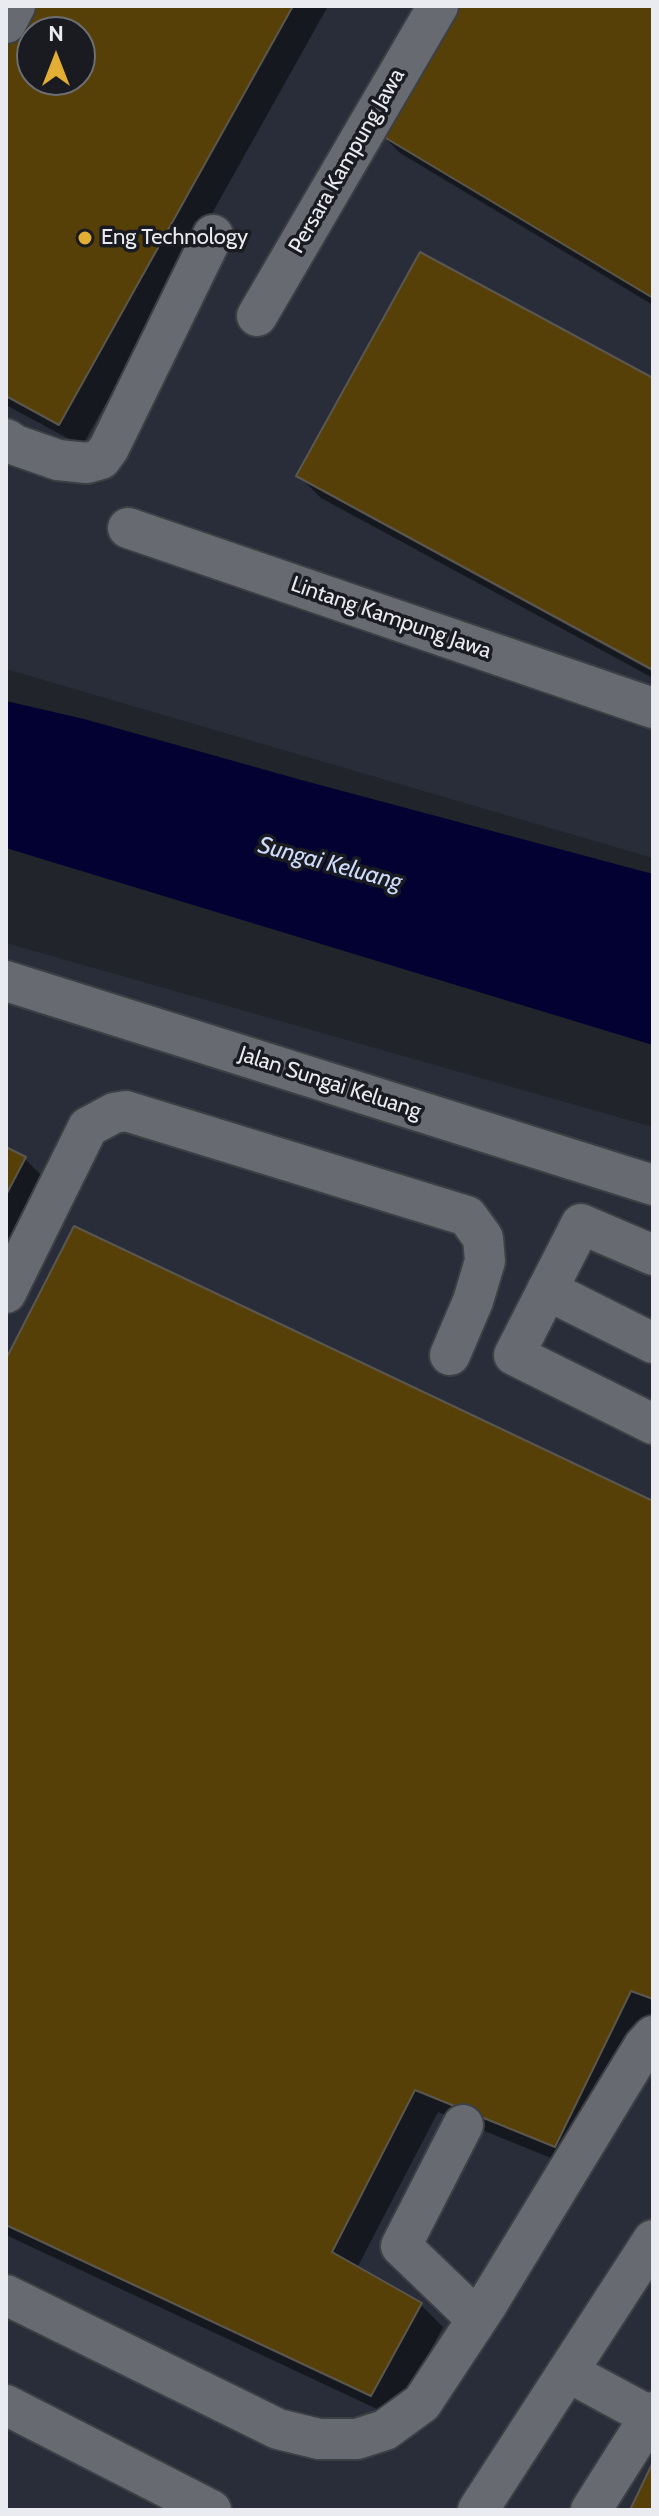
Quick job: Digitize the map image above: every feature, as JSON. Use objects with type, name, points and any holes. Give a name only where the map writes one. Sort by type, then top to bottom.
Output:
[{"type":"street","points":[[6,23],[15,6]]},
{"type":"street","name":"Persara Kampung Jawa","points":[[257,316],[438,6]]},
{"type":"street","points":[[6,439],[58,460],[87,463],[101,459],[213,235]]},
{"type":"street","name":"Lintang Kampung Jawa","points":[[128,528],[653,708]]},
{"type":"street","name":"Jalan Sungai Keluang","points":[[6,981],[653,1185]]},
{"type":"street","points":[[6,1293],[88,1127],[114,1113],[126,1111],[467,1216],[483,1238],[485,1261],[473,1301],[450,1355]]},
{"type":"street","points":[[653,1255],[581,1224],[514,1355],[653,1424]]},
{"type":"street","points":[[547,1290],[653,1343]]},
{"type":"street","points":[[6,2295],[278,2429],[319,2439],[357,2439],[385,2430],[422,2403],[653,2036]]},
{"type":"street","points":[[463,2125],[401,2246],[477,2319]]},
{"type":"street","points":[[478,2510],[653,2240]]},
{"type":"street","points":[[568,2372],[652,2416],[591,2510]]},
{"type":"street","points":[[6,2405],[211,2510]]},
{"type":"shaded area","points":[[6,6],[653,6],[653,858],[6,669]]},
{"type":"shaded area","points":[[6,943],[653,1127],[653,2510],[6,2510]]},
{"type":"water","name":"Sungai Keluang","points":[[6,701],[84,719],[653,874],[653,1045],[6,848]]},
{"type":"building","name":"Eng Technology","points":[[27,6],[293,6],[59,425],[6,396],[6,44],[16,26],[16,96],[96,96],[96,16],[21,16]]},
{"type":"building","points":[[450,6],[653,6],[653,298],[374,131]]},
{"type":"building","points":[[420,252],[653,378],[653,670],[296,476]]},
{"type":"building","points":[[6,1147],[26,1157],[6,1195]]},
{"type":"building","points":[[74,1226],[653,1501],[653,1999],[631,1991],[555,2147],[415,2090],[332,2252],[422,2303],[371,2396],[6,2225],[6,1359]]},
{"type":"building","points":[[653,2462],[653,2510],[630,2510]]},
{"type":"place","name":"Eng Technology","points":[[85,238]]}]
